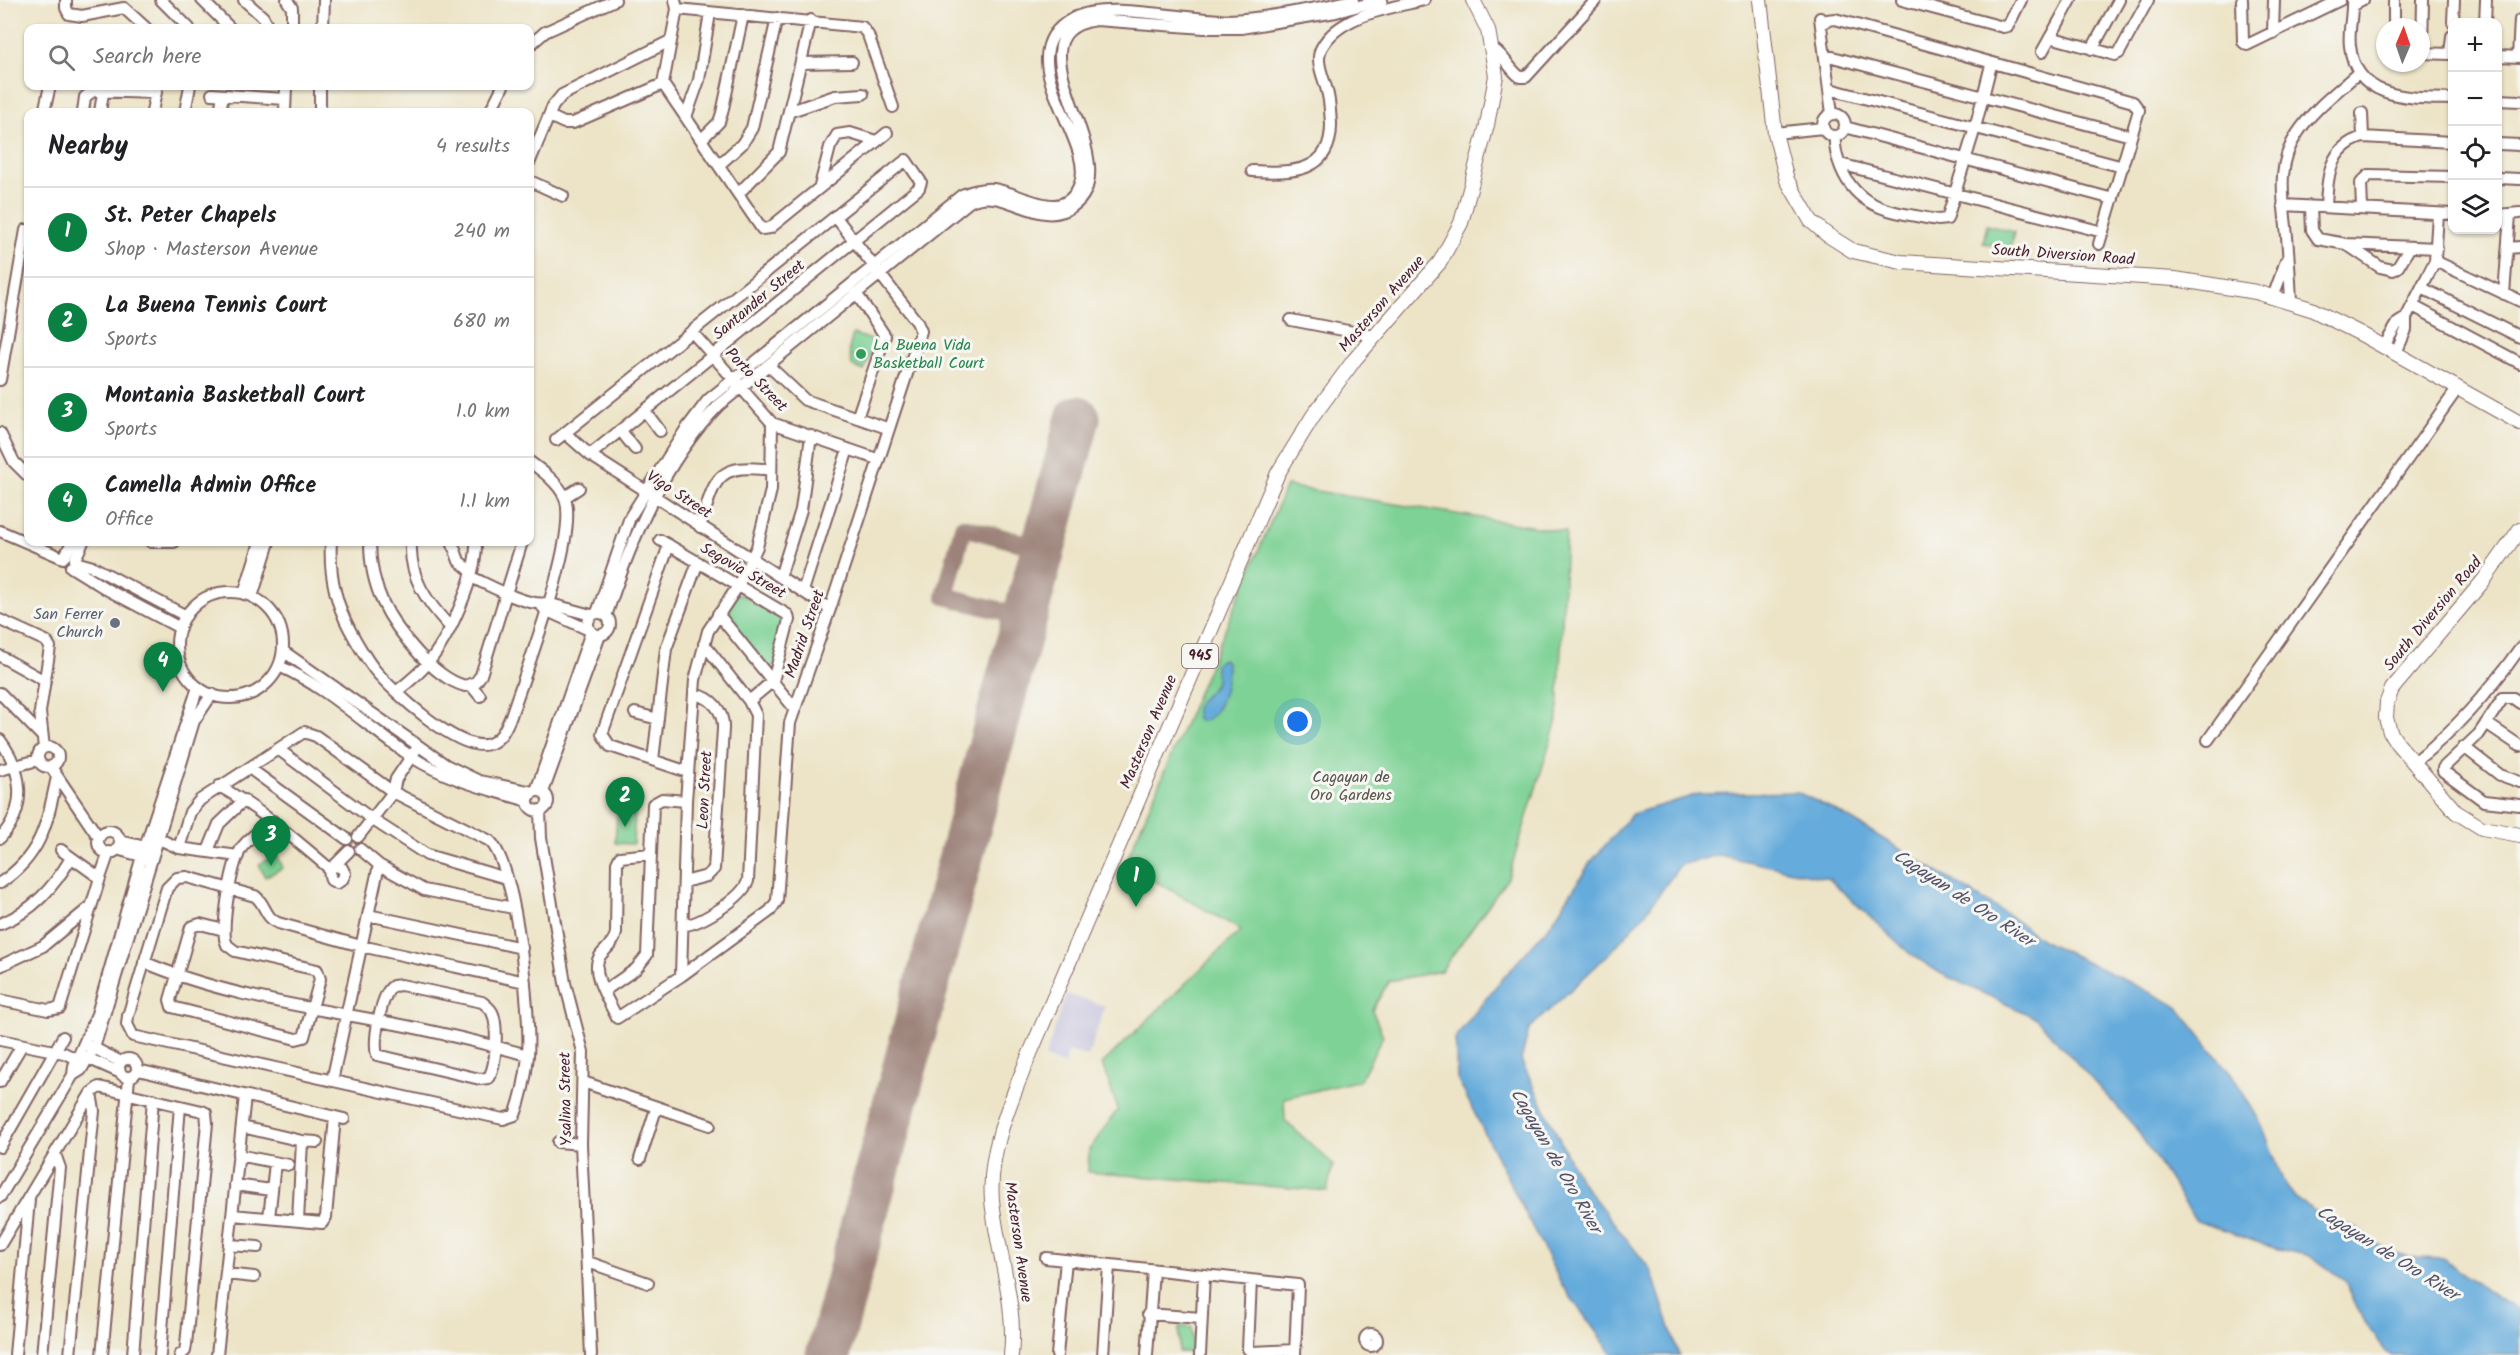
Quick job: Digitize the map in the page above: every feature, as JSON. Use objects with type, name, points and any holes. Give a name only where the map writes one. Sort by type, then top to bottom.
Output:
[{"type":"main road","name":"Masterson Avenue","points":[[1011,1355],[1012,1319],[999,1248],[992,1184],[997,1146],[1016,1087],[1269,489],[1313,416],[1374,336],[1440,262],[1461,223],[1496,76],[1488,30],[1473,0]]},
{"type":"main road","name":"South Diversion Road","points":[[1760,0],[1775,133],[1787,180],[1805,212],[1826,234],[1853,252],[1901,262],[2205,282],[2273,297],[2291,302],[2390,349],[2520,423]]},
{"type":"main road","name":"South Diversion Road","points":[[2520,529],[2484,580],[2390,694],[2387,724],[2390,732],[2413,763],[2446,802],[2464,818],[2482,828],[2520,835]]},
{"type":"street","points":[[161,0],[185,24]]},
{"type":"street","points":[[202,0],[226,24]]},
{"type":"street","points":[[244,0],[266,24]]},
{"type":"street","points":[[286,0],[292,8],[292,24]]},
{"type":"street","points":[[323,24],[324,0]]},
{"type":"street","points":[[534,42],[545,32],[615,0]]},
{"type":"street","points":[[736,384],[768,365],[881,275],[962,195],[982,189],[999,190],[1044,206],[1065,201],[1075,193],[1082,177],[1081,160],[1050,81],[1047,61],[1054,36],[1073,18],[1096,11],[1111,11],[1238,20],[1353,0]]},
{"type":"street","points":[[540,810],[531,807],[593,632],[588,621],[598,615],[651,494],[693,435],[736,384],[873,266],[938,220],[976,198],[999,199],[1047,214],[1062,212],[1084,196],[1091,178],[1091,167],[1059,61],[1065,38],[1089,21],[1241,28],[1336,12],[1381,0]]},
{"type":"street","points":[[1252,171],[1297,170],[1324,156],[1330,144],[1331,133],[1328,94],[1319,61],[1322,46],[1346,24],[1424,0]]},
{"type":"street","points":[[1493,49],[1515,73],[1520,77],[1526,77],[1596,0]]},
{"type":"street","points":[[1902,0],[1925,3],[2003,27],[2008,26],[2021,0]]},
{"type":"street","points":[[2042,52],[2071,0]]},
{"type":"street","points":[[2092,50],[2119,0]]},
{"type":"street","points":[[2050,37],[2115,55],[2119,53],[2148,0]]},
{"type":"street","points":[[2242,0],[2243,44],[2273,33],[2320,5],[2340,0]]},
{"type":"street","points":[[2273,33],[2274,0]]},
{"type":"street","points":[[2363,0],[2352,3],[2350,46],[2360,72],[2369,83],[2395,96],[2448,99]]},
{"type":"street","points":[[2394,0],[2394,18]]},
{"type":"street","points":[[2423,18],[2424,0]]},
{"type":"street","points":[[2453,18],[2454,0]]},
{"type":"street","points":[[2485,18],[2486,0]]},
{"type":"street","points":[[887,133],[765,230],[663,84],[676,4],[711,13],[859,26],[866,30],[893,106]]},
{"type":"street","points":[[66,6],[82,16],[124,8],[142,24]]},
{"type":"street","points":[[686,117],[699,80],[711,13]]},
{"type":"street","points":[[702,139],[718,122],[722,113],[744,15]]},
{"type":"street","points":[[719,165],[742,144],[752,128],[777,18]]},
{"type":"street","points":[[1832,114],[1821,21],[1835,19],[1991,65],[2133,102],[2139,110],[2099,244]]},
{"type":"street","points":[[738,194],[776,157],[791,111],[811,20]]},
{"type":"street","points":[[2502,56],[2519,57],[2520,20]]},
{"type":"street","points":[[534,152],[549,116],[562,95],[670,41]]},
{"type":"street","points":[[2430,53],[2448,54]]},
{"type":"street","points":[[1825,55],[2131,136]]},
{"type":"street","points":[[802,63],[852,62]]},
{"type":"street","points":[[1835,135],[1846,182],[1864,200],[1882,209],[1945,220],[1950,215],[1976,128],[1991,65]]},
{"type":"street","points":[[2291,302],[2283,205],[2284,167],[2292,141],[2310,117],[2360,72]]},
{"type":"street","points":[[549,116],[564,123],[573,123],[663,84]]},
{"type":"street","points":[[1830,89],[2123,167]]},
{"type":"street","points":[[45,108],[49,90]]},
{"type":"street","points":[[84,108],[87,94],[93,91],[103,93],[144,90]]},
{"type":"street","points":[[153,108],[157,90]]},
{"type":"street","points":[[186,108],[189,90]]},
{"type":"street","points":[[285,108],[286,90]]},
{"type":"street","points":[[320,90],[320,108]]},
{"type":"street","points":[[492,108],[500,90]]},
{"type":"street","points":[[101,108],[103,93]]},
{"type":"street","points":[[219,108],[217,94],[285,99]]},
{"type":"street","points":[[791,111],[835,96],[863,94]]},
{"type":"street","points":[[2502,100],[2520,101]]},
{"type":"street","points":[[2362,113],[2363,138]]},
{"type":"street","points":[[1835,135],[1827,133],[1823,128],[1824,119],[1832,114],[1841,116],[1845,127]]},
{"type":"street","points":[[1835,135],[1845,127]]},
{"type":"street","points":[[1845,127],[2113,200]]},
{"type":"street","points":[[1775,133],[1823,128]]},
{"type":"street","points":[[820,186],[830,147],[837,135],[850,134],[876,141]]},
{"type":"street","points":[[2326,207],[2328,172],[2332,162],[2348,144],[2363,138],[2448,142]]},
{"type":"street","points":[[2502,144],[2520,145]]},
{"type":"street","name":"Santander Street","points":[[590,455],[921,186],[920,180],[906,159],[835,216]]},
{"type":"street","points":[[1840,164],[2103,232]]},
{"type":"street","points":[[2362,208],[2361,183],[2369,175],[2448,177]]},
{"type":"street","points":[[2502,178],[2520,178]]},
{"type":"street","points":[[534,183],[562,196]]},
{"type":"street","points":[[2283,205],[2448,214]]},
{"type":"street","points":[[2311,207],[2312,230],[2315,238],[2346,244],[2437,248]]},
{"type":"street","points":[[2390,349],[2398,323],[2406,318],[2435,261],[2438,214]]},
{"type":"street","points":[[2504,294],[2508,248],[2515,214]]},
{"type":"street","points":[[692,332],[835,216]]},
{"type":"street","name":"Madrid Street","points":[[604,991],[617,1018],[681,976],[776,905],[787,742],[795,709],[921,331],[835,216]]},
{"type":"street","points":[[2346,244],[2380,267],[2393,270],[2398,267],[2410,247]]},
{"type":"street","points":[[2508,248],[2520,247]]},
{"type":"street","points":[[0,380],[24,249]]},
{"type":"street","points":[[2273,297],[2287,253]]},
{"type":"street","points":[[2435,261],[2520,301]]},
{"type":"street","points":[[2422,288],[2520,337]]},
{"type":"street","points":[[856,294],[885,336],[857,418]]},
{"type":"street","points":[[2413,306],[2520,363]]},
{"type":"street","points":[[1292,320],[1374,336]]},
{"type":"street","name":"Porto Street","points":[[692,332],[772,423],[877,459]]},
{"type":"street","name":"Vigo Street","points":[[692,332],[561,436],[830,609]]},
{"type":"street","points":[[768,365],[805,400],[887,428]]},
{"type":"street","points":[[2208,740],[2458,388]]},
{"type":"street","points":[[645,411],[660,431]]},
{"type":"street","points":[[681,976],[686,801],[694,695],[704,644],[718,614],[738,586],[752,559],[769,504],[772,423]]},
{"type":"street","points":[[621,431],[635,449]]},
{"type":"street","points":[[0,433],[14,462],[24,472]]},
{"type":"street","points":[[780,577],[801,510],[811,436]]},
{"type":"street","points":[[803,591],[848,449]]},
{"type":"street","points":[[331,546],[332,580],[339,606],[360,649],[396,692],[464,742],[475,745],[487,744],[497,740],[511,716],[567,536],[564,497],[548,477],[534,465]]},
{"type":"street","points":[[700,527],[716,481],[724,474],[747,467],[771,470]]},
{"type":"street","points":[[564,497],[579,488]]},
{"type":"street","points":[[0,531],[24,541]]},
{"type":"street","name":"Segovia Street","points":[[653,760],[610,746],[602,734],[664,542],[789,617],[773,681]]},
{"type":"street","points":[[36,546],[93,567],[186,616]]},
{"type":"street","points":[[70,560],[72,546]]},
{"type":"street","points":[[70,560],[80,546]]},
{"type":"street","points":[[248,595],[259,546]]},
{"type":"street","points":[[248,595],[267,546]]},
{"type":"street","points":[[370,546],[372,573],[384,610],[398,632],[428,663],[457,684],[471,685],[480,696]]},
{"type":"street","points":[[411,546],[412,567],[419,585],[430,605],[450,627]]},
{"type":"street","points":[[453,546],[459,561],[471,574],[507,594],[544,606],[598,615],[609,627],[593,632],[544,606]]},
{"type":"street","points":[[396,692],[428,663],[450,627],[471,574],[475,546]]},
{"type":"street","points":[[471,685],[481,675],[521,546]]},
{"type":"street","points":[[70,560],[108,590],[180,628]]},
{"type":"street","points":[[688,772],[653,760],[666,649],[698,562]]},
{"type":"street","points":[[225,592],[248,595],[267,607],[277,620],[282,635],[283,651],[279,666],[270,680],[258,690],[243,696],[227,698],[212,694],[198,687],[181,664],[177,650],[180,628],[196,604],[210,596],[225,592]]},
{"type":"street","points":[[718,614],[795,709]]},
{"type":"street","points":[[0,620],[46,641],[50,646],[40,712],[41,735],[45,748]]},
{"type":"street","points":[[684,925],[700,921],[739,894],[748,880],[756,719],[749,701],[704,644]]},
{"type":"street","points":[[2413,763],[2481,702],[2516,663],[2520,648]]},
{"type":"street","points":[[283,651],[418,754]]},
{"type":"street","points":[[0,656],[45,681]]},
{"type":"street","points":[[279,666],[317,686],[418,754],[479,781],[535,794]]},
{"type":"street","points":[[749,701],[773,681]]},
{"type":"street","points":[[151,850],[198,687]]},
{"type":"street","points":[[0,693],[41,735]]},
{"type":"street","points":[[0,1197],[82,1060],[194,722],[212,694]]},
{"type":"street","name":"Leon Street","points":[[684,882],[707,876],[714,869],[723,729],[719,711],[708,699],[694,695]]},
{"type":"street","points":[[2520,703],[2513,698],[2503,698],[2486,723],[2444,766],[2444,771],[2484,801],[2520,805]]},
{"type":"street","points":[[635,713],[658,719]]},
{"type":"street","points":[[2486,723],[2520,746]]},
{"type":"street","points":[[179,848],[190,812],[200,800],[299,733],[310,733],[394,790],[490,841],[498,853],[506,878],[522,948],[525,982],[528,1055],[519,1104],[515,1114],[510,1118],[133,1036],[127,1024],[128,1016],[170,884],[177,879],[187,877],[260,900],[271,920],[362,946],[525,982]]},
{"type":"street","points":[[0,740],[15,764],[20,783],[16,812],[0,838]]},
{"type":"street","points":[[2464,747],[2500,775],[2520,782]]},
{"type":"street","points":[[45,748],[52,748],[57,754],[56,762],[51,767],[43,766],[38,760],[39,753],[45,748]]},
{"type":"street","points":[[278,749],[373,820],[427,855],[506,878]]},
{"type":"street","points":[[219,786],[244,800],[333,867],[373,820],[394,790],[396,779],[418,754]]},
{"type":"street","points":[[0,770],[15,764],[38,760]]},
{"type":"street","points":[[51,767],[84,812],[99,838],[100,848],[151,850],[179,848],[238,856]]},
{"type":"street","points":[[249,768],[354,844],[379,865],[424,890],[513,908]]},
{"type":"street","points":[[0,883],[21,866],[42,838],[57,777]]},
{"type":"street","name":"Ysalina Street","points":[[535,794],[547,798],[547,804],[540,810],[542,838],[565,984],[583,1052],[581,1144],[591,1355]]},
{"type":"street","points":[[651,854],[627,855],[618,860],[615,939],[599,958],[597,964],[604,991],[636,969],[647,955],[653,804],[662,799],[686,801]]},
{"type":"street","points":[[208,851],[219,824],[244,800]]},
{"type":"street","points":[[224,930],[200,924],[191,927],[170,1004],[178,1011],[296,1039],[304,1037],[320,979],[317,970],[235,951],[226,945],[224,930],[238,856],[242,846],[273,821]]},
{"type":"street","points":[[0,1000],[48,1010],[60,1008],[89,908],[115,847],[117,835],[111,831],[104,832],[99,838]]},
{"type":"street","points":[[61,850],[100,878]]},
{"type":"street","points":[[0,924],[26,911],[49,891],[71,858]]},
{"type":"street","points":[[332,1081],[379,865]]},
{"type":"street","points":[[0,966],[43,946],[89,908]]},
{"type":"street","points":[[368,915],[522,948]]},
{"type":"street","points":[[144,962],[176,976],[312,1009],[380,1020],[528,1055]]},
{"type":"street","points":[[401,985],[482,1002],[493,1013],[496,1047],[492,1074],[485,1080],[382,1058],[377,1055],[375,1045],[384,994],[393,986],[401,985]]},
{"type":"street","points":[[0,1147],[63,1037]]},
{"type":"street","points":[[0,1040],[127,1071],[340,1118],[326,1216],[318,1224],[232,1215]]},
{"type":"street","points":[[0,1082],[22,1045]]},
{"type":"street","points":[[102,1355],[127,1071]]},
{"type":"street","points":[[583,1082],[656,1109],[711,1125]]},
{"type":"street","points":[[0,1245],[91,1093],[99,1087],[206,1113],[207,1123],[186,1345],[185,1351],[180,1355]]},
{"type":"street","points":[[70,1355],[94,1111],[91,1093]]},
{"type":"street","points":[[217,1355],[245,1096]]},
{"type":"street","points":[[133,1355],[153,1099]]},
{"type":"street","points":[[160,1355],[180,1106]]},
{"type":"street","points":[[640,1159],[656,1109]]},
{"type":"street","points":[[242,1127],[302,1141],[317,1142]]},
{"type":"street","points":[[298,1221],[302,1141]]},
{"type":"street","points":[[558,1142],[581,1144]]},
{"type":"street","points":[[42,1355],[60,1168],[55,1154]]},
{"type":"street","points":[[238,1155],[289,1165]]},
{"type":"street","points":[[269,1218],[270,1190],[275,1163]]},
{"type":"street","points":[[235,1185],[270,1190]]},
{"type":"street","points":[[15,1355],[30,1197]]},
{"type":"street","points":[[229,1245],[258,1247]]},
{"type":"street","points":[[1046,1258],[1298,1285],[1295,1352],[1252,1352],[1248,1349],[1251,1280]]},
{"type":"street","points":[[1057,1355],[1066,1260]]},
{"type":"street","points":[[588,1262],[648,1283]]},
{"type":"street","points":[[1103,1355],[1109,1265]]},
{"type":"street","points":[[1147,1355],[1148,1314],[1153,1270]]},
{"type":"street","points":[[225,1274],[254,1276]]},
{"type":"street","points":[[1200,1355],[1204,1275]]},
{"type":"street","points":[[1148,1314],[1201,1318]]},
{"type":"street","points":[[1360,1355],[1367,1345]]},
{"type":"shaded area","points":[[1066,994],[1105,1006],[1088,1057],[1069,1051],[1064,1065],[1045,1058]]},
{"type":"green space","points":[[1987,225],[2014,232],[2010,249],[1983,243]]},
{"type":"green space","name":"La Buena Vida Basketball Court","points":[[853,334],[875,341],[864,371],[852,366],[849,349]]},
{"type":"green space","name":"Cagayan de Oro Gardens","points":[[1286,486],[1566,532],[1558,717],[1508,878],[1441,971],[1389,981],[1372,1010],[1383,1036],[1360,1080],[1284,1098],[1285,1121],[1333,1164],[1327,1191],[1088,1172],[1089,1150],[1118,1109],[1102,1064],[1241,930],[1125,864]]},
{"type":"green space","points":[[737,593],[787,618],[772,673],[722,615]]},
{"type":"green space","points":[[617,810],[635,811],[633,844],[615,843]]},
{"type":"green space","points":[[277,855],[283,868],[265,877],[259,864]]},
{"type":"green space","points":[[1179,1327],[1192,1327],[1192,1352],[1179,1352]]},
{"type":"water","points":[[1223,659],[1227,669],[1222,697],[1213,714],[1199,721],[1196,715],[1197,705],[1215,684],[1215,664]]},
{"type":"water","name":"Cagayan de Oro River","points":[[1797,792],[1839,812],[2010,916],[2042,940],[2176,1005],[2234,1078],[2262,1125],[2284,1183],[2297,1200],[2321,1215],[2356,1228],[2388,1252],[2418,1258],[2445,1259],[2467,1278],[2520,1311],[2520,1355],[2392,1355],[2387,1352],[2364,1322],[2345,1281],[2311,1256],[2274,1248],[2196,1221],[2135,1127],[2036,1018],[1940,973],[1909,953],[1829,879],[1719,855],[1680,865],[1647,911],[1611,952],[1529,1029],[1521,1060],[1579,1179],[1651,1270],[1679,1355],[1613,1355],[1562,1285],[1457,1078],[1455,1038],[1496,986],[1551,924],[1590,863],[1632,814],[1699,794]]},
{"type":"taxiway","points":[[1025,617],[945,596],[963,527],[1044,549]]},
{"type":"runway","points":[[828,1355],[1078,418]]},
{"type":"place","name":"La Buena Vida Basketball Court","points":[[861,354]]},
{"type":"place","name":"San Ferrer Church","points":[[115,623]]},
{"type":"place","name":"Camella Admin Office","points":[[163,692]]},
{"type":"place","name":"La Buena Tennis Court","points":[[625,827]]},
{"type":"place","name":"Montania Basketball Court","points":[[271,866]]},
{"type":"place","name":"St. Peter Chapels","points":[[1136,907]]}]
